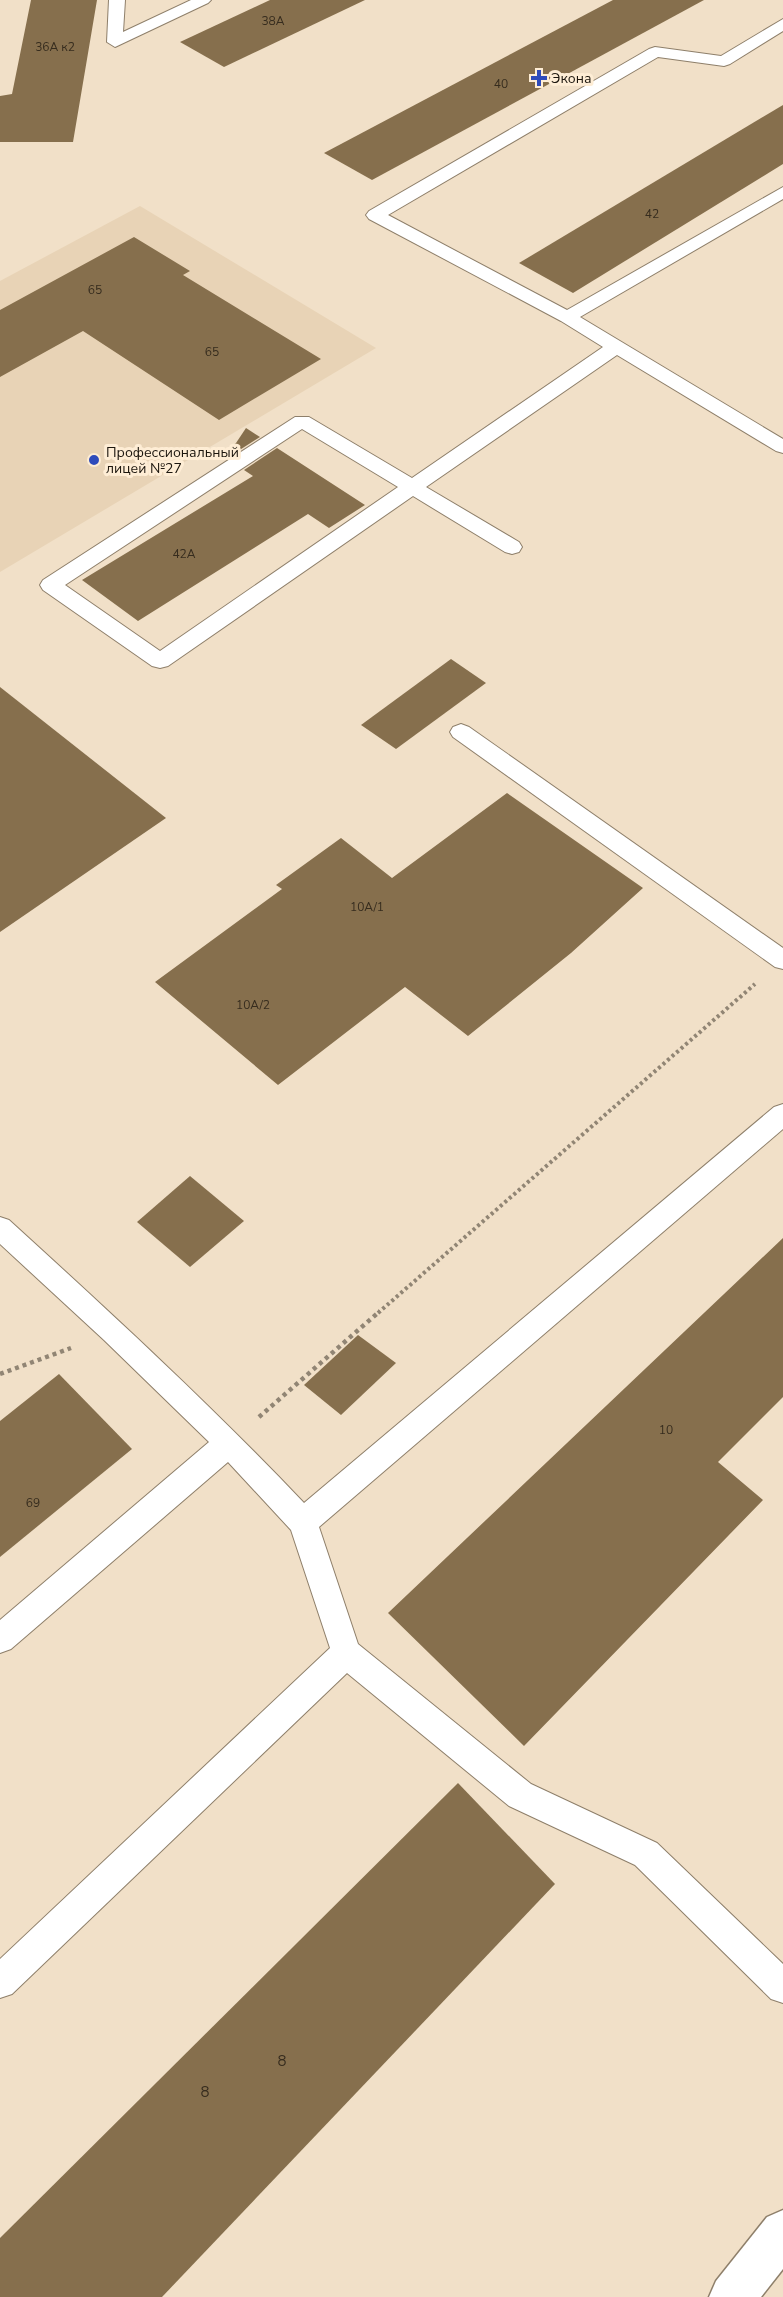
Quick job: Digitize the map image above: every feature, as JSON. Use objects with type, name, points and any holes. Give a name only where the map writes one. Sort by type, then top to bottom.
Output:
[{"type":"main road","points":[[732,2297],[783,2233]]},
{"type":"lane","points":[[117,0],[115,42],[203,0]]},
{"type":"lane","points":[[783,24],[723,61],[655,52],[375,215],[567,317],[614,348],[783,447]]},
{"type":"lane","points":[[567,317],[783,192]]},
{"type":"lane","points":[[512,547],[412,487],[302,422],[50,585],[160,660],[412,487],[614,348]]},
{"type":"lane","points":[[461,732],[783,960]]},
{"type":"lane","points":[[303,1522],[783,1114]]},
{"type":"lane","points":[[0,1228],[114,1332],[229,1443],[303,1522],[346,1653],[520,1795],[646,1854],[783,1988]]},
{"type":"lane","points":[[0,1639],[229,1443]]},
{"type":"lane","points":[[0,1982],[346,1653]]},
{"type":"path","points":[[229,1443],[783,960]]},
{"type":"path","points":[[0,1374],[114,1332]]},
{"type":"shaded area","name":"Профессиональный лицей №27","points":[[140,206],[376,348],[0,572],[0,281]]},
{"type":"building","points":[[31,0],[97,0],[73,142],[0,142],[0,96],[12,94]]},
{"type":"building","points":[[270,0],[365,0],[224,67],[180,42]]},
{"type":"building","points":[[613,0],[704,0],[372,180],[324,153]]},
{"type":"building","points":[[783,105],[783,164],[573,293],[519,263]]},
{"type":"building","points":[[134,237],[190,271],[183,275],[321,359],[219,420],[83,331],[0,377],[0,310]]},
{"type":"building","points":[[246,428],[260,437],[226,458]]},
{"type":"building","points":[[277,448],[365,505],[329,528],[308,514],[138,621],[82,580],[253,476],[244,470]]},
{"type":"building","points":[[451,659],[486,683],[396,749],[361,725]]},
{"type":"building","points":[[0,687],[166,818],[0,932]]},
{"type":"building","points":[[507,793],[643,888],[571,953],[468,1036],[405,987],[278,1085],[155,982],[282,889],[276,885],[341,838],[392,878]]},
{"type":"building","points":[[190,1176],[244,1221],[190,1267],[137,1222]]},
{"type":"building","points":[[783,1238],[783,1397],[718,1462],[763,1500],[524,1746],[388,1613]]},
{"type":"building","points":[[358,1335],[396,1363],[341,1415],[304,1385]]},
{"type":"building","points":[[59,1374],[132,1449],[0,1557],[0,1421]]},
{"type":"building","points":[[458,1783],[555,1884],[162,2297],[0,2297],[0,2238]]},
{"type":"place","name":"Экона","points":[[539,78]]},
{"type":"place","name":"Профессиональный лицей №27","points":[[94,460]]}]
